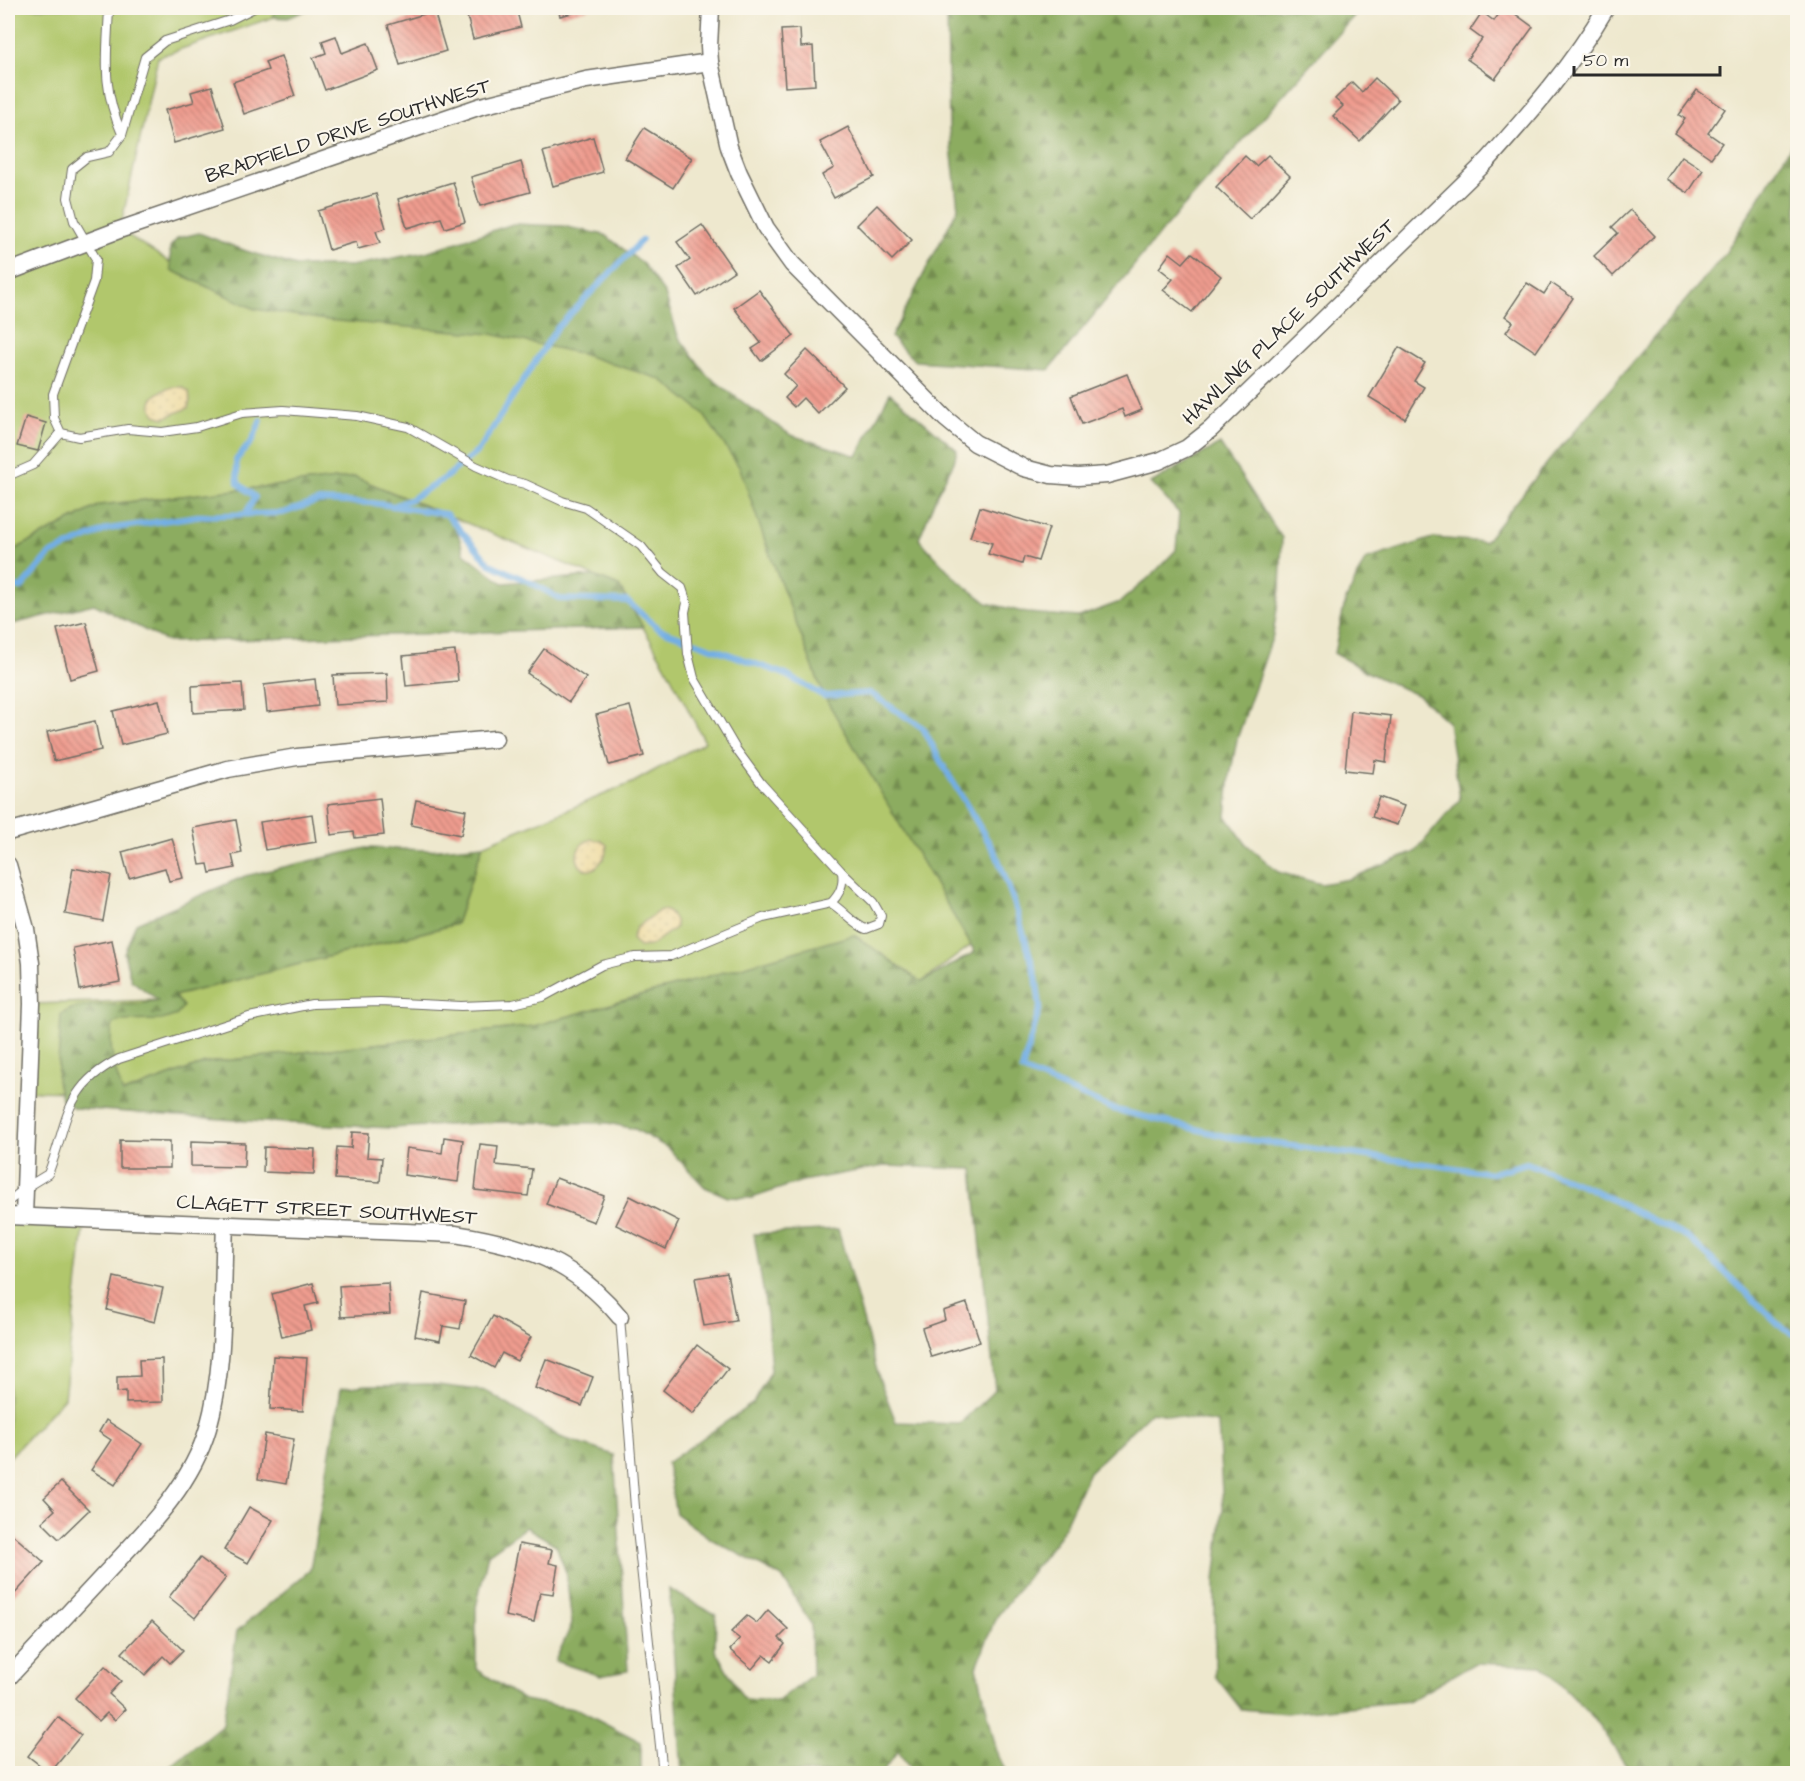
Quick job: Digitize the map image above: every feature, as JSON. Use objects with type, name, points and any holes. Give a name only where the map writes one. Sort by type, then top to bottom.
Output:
[{"type":"street","name":"HAWLING PLACE SOUTHWEST","points":[[711,8],[710,62],[729,147],[766,228],[792,264],[946,419],[975,443],[1024,468],[1051,475],[1078,477],[1107,476],[1159,461],[1186,447],[1211,429],[1488,160],[1525,120],[1563,72],[1606,8]]},
{"type":"street","name":"BRADFIELD DRIVE SOUTHWEST","points":[[8,272],[232,191],[482,106],[586,80],[710,62]]},
{"type":"street","points":[[8,832],[228,769],[297,757],[495,739]]},
{"type":"street","points":[[8,865],[26,929],[31,963],[32,1004],[25,1188],[16,1216]]},
{"type":"street","name":"CLAGETT STREET SOUTHWEST","points":[[16,1216],[455,1234],[491,1240],[541,1256],[586,1281],[621,1317]]},
{"type":"street","points":[[8,1678],[143,1533],[178,1489],[195,1463],[208,1428],[216,1384],[225,1225]]},
{"type":"lane","points":[[109,8],[106,84],[114,117],[122,135]]},
{"type":"lane","points":[[254,8],[230,20],[165,41],[145,57],[122,135],[109,152],[87,157],[72,169],[68,198],[74,221],[96,259],[94,281],[53,394],[54,418],[62,433],[79,437],[128,429],[162,432],[197,427],[242,413],[283,410],[357,416],[408,428],[476,466],[562,501],[586,508],[641,546],[663,573],[682,588],[687,603],[685,612],[688,654],[694,678],[736,749],[761,783],[842,872],[873,902],[881,916],[879,924],[866,929],[859,926],[843,910],[831,903]]},
{"type":"lane","points":[[8,476],[33,465],[62,433]]},
{"type":"lane","points":[[8,1202],[48,1174],[67,1113],[78,1092],[103,1067],[119,1059],[249,1017],[312,1004],[380,1002],[461,1006],[513,1004],[543,997],[602,965],[635,957],[671,956],[763,918],[831,903],[838,896],[842,886],[842,872]]},
{"type":"lane","points":[[621,1317],[636,1520],[663,1773]]},
{"type":"green space","points":[[8,8],[300,8],[158,57],[120,230],[208,287],[313,313],[431,299],[681,367],[788,486],[975,942],[922,982],[854,935],[534,1026],[205,1063],[123,1093],[29,1091],[32,1004],[159,1000],[456,924],[483,845],[634,782],[705,742],[665,665],[619,586],[355,477],[100,505],[8,553]]},
{"type":"green space","points":[[276,8],[311,8],[288,18],[272,17]]},
{"type":"green space","points":[[947,8],[1361,8],[1162,231],[1049,370],[915,361],[891,337],[958,208],[949,129]]},
{"type":"green space","points":[[1797,136],[1797,1773],[1632,1773],[1592,1716],[1542,1666],[1475,1663],[1409,1701],[1286,1713],[1241,1709],[1215,1676],[1215,1581],[1223,1509],[1218,1423],[1151,1412],[1089,1472],[1060,1535],[995,1619],[977,1667],[998,1757],[1007,1773],[913,1773],[898,1751],[882,1773],[682,1773],[669,1589],[716,1615],[715,1650],[744,1699],[778,1701],[812,1675],[811,1624],[782,1577],[711,1539],[676,1514],[667,1463],[753,1403],[771,1371],[767,1315],[754,1234],[838,1229],[879,1378],[896,1422],[959,1424],[995,1390],[973,1169],[884,1166],[802,1181],[752,1198],[728,1197],[705,1187],[668,1148],[635,1129],[608,1123],[497,1122],[393,1128],[247,1121],[74,1108],[61,1098],[57,1081],[61,1015],[77,1007],[139,1004],[158,1000],[131,980],[124,953],[136,923],[245,876],[366,848],[428,850],[483,845],[456,924],[174,996],[183,1006],[177,1015],[162,1020],[119,1021],[113,1024],[111,1050],[123,1093],[205,1063],[534,1026],[854,935],[922,982],[975,952],[824,696],[767,547],[740,468],[702,412],[660,379],[578,353],[491,334],[326,320],[255,309],[171,270],[170,247],[178,238],[199,233],[246,251],[296,266],[351,266],[426,252],[513,224],[562,226],[605,235],[643,264],[665,294],[678,336],[707,375],[791,435],[857,456],[890,393],[957,450],[954,462],[937,494],[919,539],[955,578],[987,603],[1027,613],[1079,617],[1120,602],[1153,574],[1176,550],[1179,513],[1151,483],[1220,444],[1282,538],[1280,589],[1273,635],[1237,739],[1226,816],[1246,844],[1278,872],[1321,884],[1349,879],[1415,852],[1460,799],[1448,722],[1419,696],[1369,673],[1334,653],[1345,602],[1365,560],[1433,538],[1485,542],[1548,462],[1725,254]]},
{"type":"green space","points":[[355,477],[453,518],[464,553],[503,583],[594,576],[619,586],[643,627],[168,642],[94,604],[8,625],[8,553],[100,505]]},
{"type":"green space","points":[[8,1216],[85,1219],[64,1398],[8,1459]]},
{"type":"green space","points":[[429,1384],[486,1391],[560,1437],[614,1455],[628,1671],[600,1676],[555,1661],[572,1624],[566,1572],[556,1545],[526,1527],[488,1554],[476,1607],[476,1669],[524,1700],[580,1710],[641,1742],[641,1773],[514,1773],[503,1767],[498,1774],[162,1773],[223,1724],[237,1631],[310,1570],[341,1388],[367,1385]]},
{"type":"sand","points":[[173,387],[182,387],[189,392],[188,408],[164,418],[155,415],[152,400],[158,393]]},
{"type":"sand","points":[[592,839],[602,841],[607,845],[607,850],[600,863],[593,869],[587,870],[578,863],[578,849],[583,843]]},
{"type":"sand","points":[[660,910],[672,915],[676,927],[650,946],[639,947],[632,939],[636,928]]},
{"type":"building","points":[[465,8],[516,8],[521,27],[473,39]]},
{"type":"building","points":[[558,8],[592,8],[560,16]]},
{"type":"building","points":[[1503,8],[1507,8],[1533,27],[1495,79],[1467,59],[1482,39],[1470,30],[1482,12],[1494,21]]},
{"type":"building","points":[[434,11],[446,51],[400,65],[388,25]]},
{"type":"building","points":[[800,29],[801,47],[813,46],[815,85],[785,87],[781,30]]},
{"type":"building","points":[[336,36],[342,53],[368,43],[378,70],[325,90],[313,58],[326,53],[322,41]]},
{"type":"building","points":[[281,56],[295,96],[244,114],[233,82],[268,70],[265,62]]},
{"type":"building","points":[[1375,78],[1398,100],[1360,141],[1333,116],[1343,106],[1335,99],[1352,82],[1362,92]]},
{"type":"building","points":[[212,86],[225,128],[174,143],[165,110],[194,102],[191,92]]},
{"type":"building","points":[[1697,90],[1725,109],[1708,133],[1722,143],[1711,158],[1675,133],[1685,119],[1679,115]]},
{"type":"building","points":[[848,127],[874,177],[834,198],[822,175],[834,168],[820,142]]},
{"type":"building","points":[[644,128],[692,158],[673,188],[625,158]]},
{"type":"building","points":[[593,137],[603,172],[553,186],[543,152]]},
{"type":"building","points":[[1268,155],[1290,176],[1250,219],[1216,187],[1245,156],[1256,166]]},
{"type":"building","points":[[1682,156],[1703,170],[1688,193],[1666,179]]},
{"type":"building","points":[[521,162],[530,192],[480,206],[471,177]]},
{"type":"building","points":[[453,182],[465,222],[445,228],[441,218],[407,228],[398,199]]},
{"type":"building","points":[[376,194],[386,228],[376,231],[380,243],[358,249],[356,242],[329,250],[318,211]]},
{"type":"building","points":[[877,205],[912,240],[892,260],[857,225]]},
{"type":"building","points":[[1630,210],[1655,236],[1613,276],[1594,256],[1618,233],[1612,227]]},
{"type":"building","points":[[702,225],[734,271],[697,296],[678,268],[690,260],[677,242]]},
{"type":"building","points":[[1170,253],[1183,263],[1192,253],[1221,276],[1192,312],[1163,290],[1173,279],[1159,268]]},
{"type":"building","points":[[1527,283],[1544,294],[1551,283],[1573,298],[1536,352],[1506,332],[1513,322],[1505,316]]},
{"type":"building","points":[[759,290],[794,336],[761,361],[752,349],[761,343],[734,308]]},
{"type":"building","points":[[1399,347],[1425,363],[1414,381],[1424,387],[1405,419],[1369,397]]},
{"type":"building","points":[[807,350],[845,387],[818,414],[803,398],[794,407],[785,398],[796,386],[784,374]]},
{"type":"building","points":[[1127,374],[1142,410],[1125,417],[1122,409],[1082,424],[1071,396]]},
{"type":"building","points":[[26,417],[46,423],[38,451],[17,446]]},
{"type":"building","points":[[980,507],[1049,528],[1038,561],[1024,557],[1022,564],[988,554],[992,543],[970,537]]},
{"type":"building","points":[[86,622],[99,671],[70,679],[57,629]]},
{"type":"building","points":[[544,649],[586,678],[569,702],[527,673]]},
{"type":"building","points":[[455,651],[458,681],[406,686],[403,656]]},
{"type":"building","points":[[387,673],[388,702],[335,705],[333,675]]},
{"type":"building","points":[[315,679],[318,706],[267,712],[264,685]]},
{"type":"building","points":[[242,683],[244,710],[193,713],[192,686]]},
{"type":"building","points":[[159,700],[167,734],[121,745],[113,711]]},
{"type":"building","points":[[630,706],[644,756],[609,765],[596,715]]},
{"type":"building","points":[[1351,711],[1391,716],[1386,762],[1375,760],[1373,773],[1345,770]]},
{"type":"building","points":[[95,721],[101,750],[54,761],[47,732]]},
{"type":"building","points":[[1379,797],[1404,806],[1397,825],[1372,817]]},
{"type":"building","points":[[380,798],[384,835],[355,838],[354,832],[331,835],[328,804]]},
{"type":"building","points":[[416,800],[466,810],[461,835],[411,825]]},
{"type":"building","points":[[312,814],[316,842],[265,850],[260,822]]},
{"type":"building","points":[[236,820],[242,853],[232,855],[235,868],[210,873],[208,864],[200,865],[193,828]]},
{"type":"building","points":[[172,838],[183,878],[169,881],[165,868],[129,878],[122,852]]},
{"type":"building","points":[[73,868],[111,875],[103,921],[65,914]]},
{"type":"building","points":[[112,940],[120,982],[80,990],[73,948]]},
{"type":"building","points":[[352,1132],[369,1133],[367,1157],[382,1158],[380,1182],[335,1179],[337,1147],[351,1148]]},
{"type":"building","points":[[444,1137],[463,1140],[458,1182],[404,1175],[407,1148],[442,1153]]},
{"type":"building","points":[[120,1140],[170,1141],[170,1168],[120,1168]]},
{"type":"building","points":[[191,1141],[245,1143],[244,1167],[191,1166]]},
{"type":"building","points":[[480,1144],[498,1146],[496,1165],[532,1169],[528,1196],[475,1190]]},
{"type":"building","points":[[264,1147],[315,1149],[314,1174],[263,1172]]},
{"type":"building","points":[[556,1178],[604,1196],[594,1222],[546,1204]]},
{"type":"building","points":[[630,1196],[679,1221],[666,1249],[616,1225]]},
{"type":"building","points":[[727,1273],[736,1321],[704,1326],[695,1278]]},
{"type":"building","points":[[114,1277],[163,1288],[155,1322],[107,1310]]},
{"type":"building","points":[[313,1283],[318,1303],[305,1306],[311,1330],[282,1337],[272,1294]]},
{"type":"building","points":[[388,1283],[390,1314],[341,1317],[339,1286]]},
{"type":"building","points":[[423,1293],[465,1301],[460,1329],[443,1326],[440,1341],[415,1336]]},
{"type":"building","points":[[967,1303],[980,1342],[931,1357],[922,1328],[945,1320],[943,1311]]},
{"type":"building","points":[[493,1316],[531,1337],[517,1361],[502,1353],[494,1368],[471,1355]]},
{"type":"building","points":[[697,1345],[728,1369],[693,1414],[663,1390]]},
{"type":"building","points":[[273,1356],[307,1358],[303,1411],[270,1409]]},
{"type":"building","points":[[162,1359],[163,1402],[126,1403],[126,1391],[117,1392],[117,1377],[140,1376],[139,1360]]},
{"type":"building","points":[[546,1359],[593,1377],[582,1406],[535,1388]]},
{"type":"building","points":[[106,1420],[142,1444],[115,1485],[91,1470],[111,1440],[99,1432]]},
{"type":"building","points":[[265,1434],[294,1439],[286,1484],[258,1479]]},
{"type":"building","points":[[61,1482],[89,1510],[59,1539],[42,1522],[55,1510],[44,1498]]},
{"type":"building","points":[[249,1507],[273,1520],[248,1563],[224,1550]]},
{"type":"building","points":[[12,1534],[44,1562],[10,1599],[8,1597],[8,1555],[11,1551],[8,1548],[8,1539]]},
{"type":"building","points":[[519,1544],[552,1550],[549,1563],[558,1565],[553,1594],[540,1592],[534,1622],[505,1616]]},
{"type":"building","points":[[200,1558],[226,1578],[195,1618],[169,1597]]},
{"type":"building","points":[[768,1610],[788,1629],[779,1638],[785,1644],[772,1661],[764,1655],[752,1669],[730,1650],[740,1639],[731,1632],[747,1616],[757,1623]]},
{"type":"building","points":[[152,1621],[183,1650],[170,1663],[163,1656],[145,1675],[122,1653]]},
{"type":"building","points":[[105,1666],[121,1681],[109,1694],[125,1709],[115,1720],[107,1713],[99,1721],[75,1698]]},
{"type":"building","points":[[58,1717],[81,1735],[50,1773],[28,1756]]},
{"type":"waterway","points":[[396,505],[411,499],[445,478],[478,451],[556,329],[642,240]]},
{"type":"waterway","points":[[246,513],[255,497],[238,483],[236,460],[252,441],[261,420]]},
{"type":"waterway","points":[[8,586],[21,588],[50,554],[108,529],[197,516],[283,513],[319,501],[373,503],[446,514],[490,564],[560,599],[627,601],[659,629],[784,674],[824,696],[870,693],[923,728],[997,856],[1014,902],[1036,976],[1040,1007],[1022,1070],[1113,1109],[1228,1137],[1492,1173],[1527,1163],[1589,1188],[1690,1239],[1784,1329],[1798,1337]]}]
